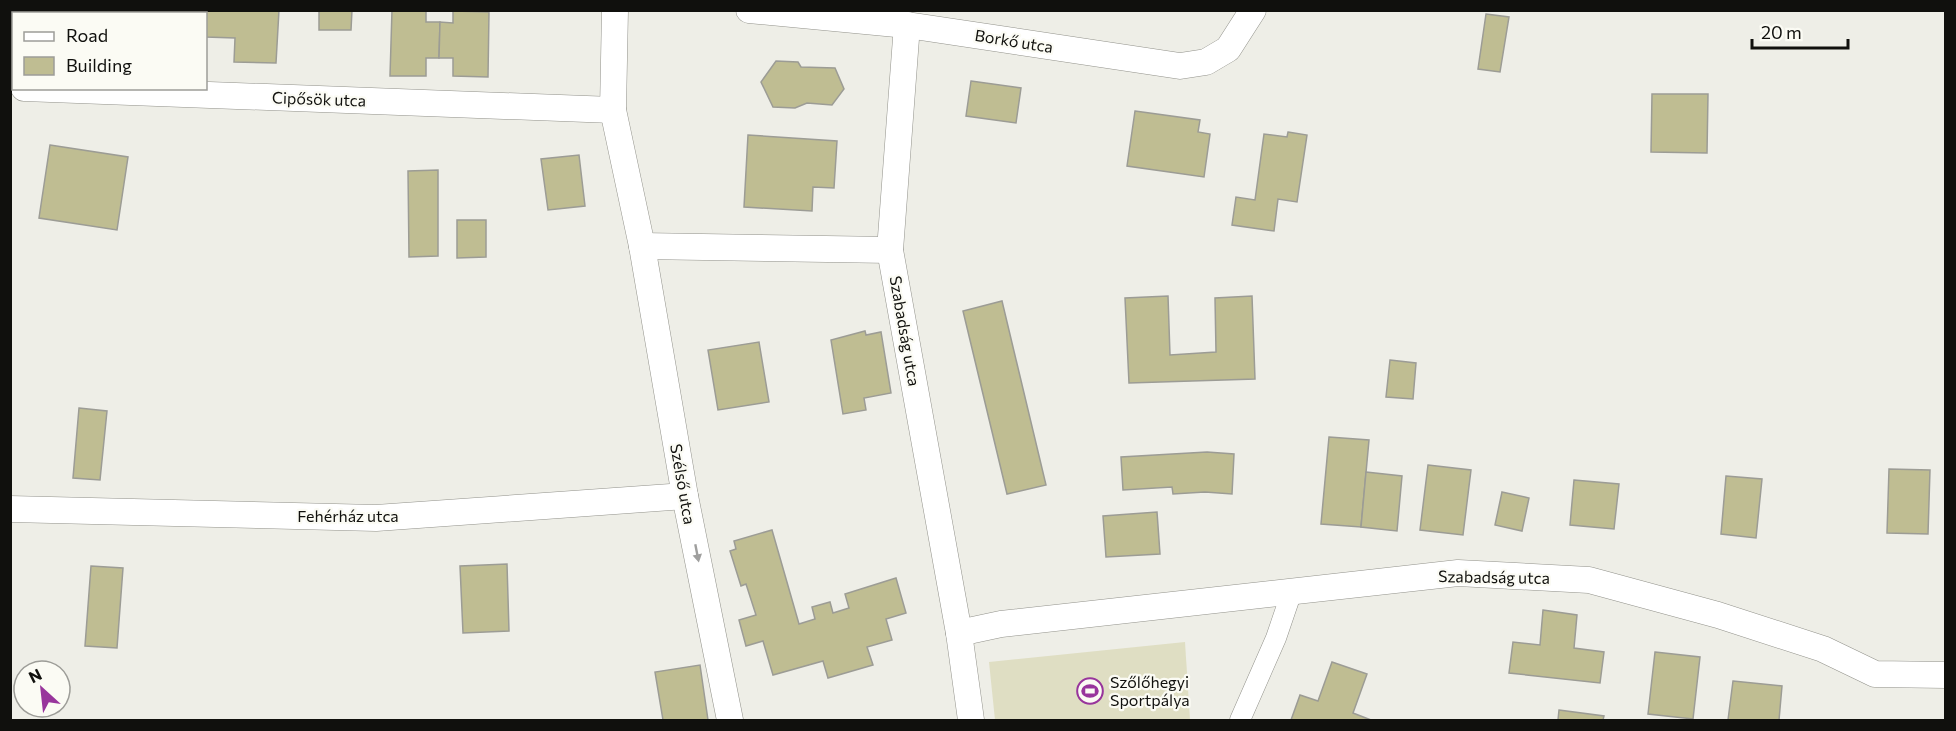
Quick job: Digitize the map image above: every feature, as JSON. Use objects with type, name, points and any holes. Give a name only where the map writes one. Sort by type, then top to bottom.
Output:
[{"type":"street","name":"Szélső utca","points":[[615,10],[613,110],[642,246],[685,496],[730,720]]},
{"type":"street","name":"Borkő utca","points":[[749,10],[907,25],[1180,66],[1206,62],[1228,49],[1253,10]]},
{"type":"street","name":"Szabadság utca","points":[[907,25],[890,250],[959,633],[971,720]]},
{"type":"street","name":"Cipősök utca","points":[[78,90],[613,110]]},
{"type":"street","points":[[642,246],[890,250]]},
{"type":"street","name":"Fehérház utca","points":[[10,509],[376,518],[685,496]]},
{"type":"street","name":"Szabadság utca","points":[[959,633],[1001,624],[1458,573],[1589,580],[1718,615],[1823,648],[1875,674],[1946,675]]},
{"type":"street","points":[[1240,720],[1276,638],[1292,591]]},
{"type":"green space","name":"Szőlőhegyi Sportpálya","points":[[1185,642],[1190,720],[995,720],[989,662]]},
{"type":"building","points":[[157,10],[279,10],[276,63],[234,62],[235,38],[207,37],[207,12],[157,12]]},
{"type":"building","points":[[319,10],[352,10],[351,30],[319,30]]},
{"type":"building","points":[[392,10],[426,11],[426,22],[440,22],[439,58],[426,58],[426,76],[390,76]]},
{"type":"building","points":[[453,11],[489,12],[488,77],[453,76],[453,58],[439,58],[440,22],[453,23]]},
{"type":"building","points":[[1486,14],[1509,17],[1500,72],[1478,69]]},
{"type":"building","points":[[776,61],[798,62],[801,67],[835,68],[844,89],[832,105],[807,103],[795,108],[773,107],[761,82]]},
{"type":"building","points":[[971,81],[1021,88],[1016,123],[966,116]]},
{"type":"building","points":[[1652,94],[1708,94],[1707,153],[1651,152]]},
{"type":"building","points":[[1135,111],[1200,120],[1198,132],[1210,134],[1204,177],[1127,166]]},
{"type":"building","points":[[1288,132],[1307,135],[1297,202],[1278,199],[1274,231],[1232,225],[1236,197],[1255,200],[1264,134],[1287,137]]},
{"type":"building","points":[[748,135],[837,141],[834,188],[813,187],[812,211],[744,207]]},
{"type":"building","points":[[50,145],[128,157],[117,230],[39,218]]},
{"type":"building","points":[[579,155],[585,206],[548,210],[541,159]]},
{"type":"building","points":[[438,170],[438,256],[409,257],[408,171]]},
{"type":"building","points":[[457,220],[486,220],[486,257],[457,258]]},
{"type":"building","points":[[1168,296],[1170,355],[1216,352],[1215,298],[1252,296],[1255,379],[1129,383],[1125,298]]},
{"type":"building","points":[[1002,301],[1046,485],[1007,494],[963,311]]},
{"type":"building","points":[[865,331],[866,335],[881,332],[891,393],[864,398],[866,410],[843,414],[831,340]]},
{"type":"building","points":[[759,342],[769,402],[718,410],[708,350]]},
{"type":"building","points":[[1390,360],[1416,363],[1413,399],[1386,397]]},
{"type":"building","points":[[79,408],[107,411],[100,480],[73,478]]},
{"type":"building","points":[[1329,437],[1369,440],[1361,527],[1321,524]]},
{"type":"building","points":[[1207,452],[1234,454],[1232,494],[1205,492],[1173,494],[1172,487],[1123,490],[1121,457]]},
{"type":"building","points":[[1428,465],[1471,470],[1463,535],[1420,530]]},
{"type":"building","points":[[1889,469],[1930,470],[1928,534],[1887,533]]},
{"type":"building","points":[[1366,472],[1402,476],[1397,531],[1361,527]]},
{"type":"building","points":[[1726,476],[1762,479],[1756,538],[1721,534]]},
{"type":"building","points":[[1574,480],[1619,484],[1614,529],[1570,525]]},
{"type":"building","points":[[1502,492],[1529,498],[1522,531],[1495,525]]},
{"type":"building","points":[[1157,512],[1160,554],[1106,557],[1103,516]]},
{"type":"building","points":[[772,530],[799,624],[815,619],[812,607],[830,602],[833,613],[849,608],[845,594],[896,578],[906,613],[886,619],[892,640],[867,647],[873,665],[828,678],[823,661],[773,675],[763,641],[746,646],[739,620],[756,615],[746,584],[741,586],[730,551],[736,549],[734,541]]},
{"type":"building","points":[[507,564],[509,631],[463,633],[460,566]]},
{"type":"building","points":[[91,566],[123,568],[117,648],[85,646]]},
{"type":"building","points":[[1543,610],[1577,615],[1574,648],[1604,652],[1600,683],[1509,673],[1513,642],[1540,645]]},
{"type":"building","points":[[1655,652],[1700,657],[1693,719],[1648,714]]},
{"type":"building","points":[[1332,662],[1367,674],[1353,713],[1371,720],[1291,720],[1300,695],[1318,701]]},
{"type":"building","points":[[700,665],[708,720],[663,720],[655,672]]},
{"type":"building","points":[[1733,681],[1782,686],[1779,720],[1728,720]]},
{"type":"building","points":[[1559,710],[1604,716],[1603,720],[1558,720]]},
{"type":"place","name":"Szőlőhegyi Sportpálya","points":[[1090,691]]}]
